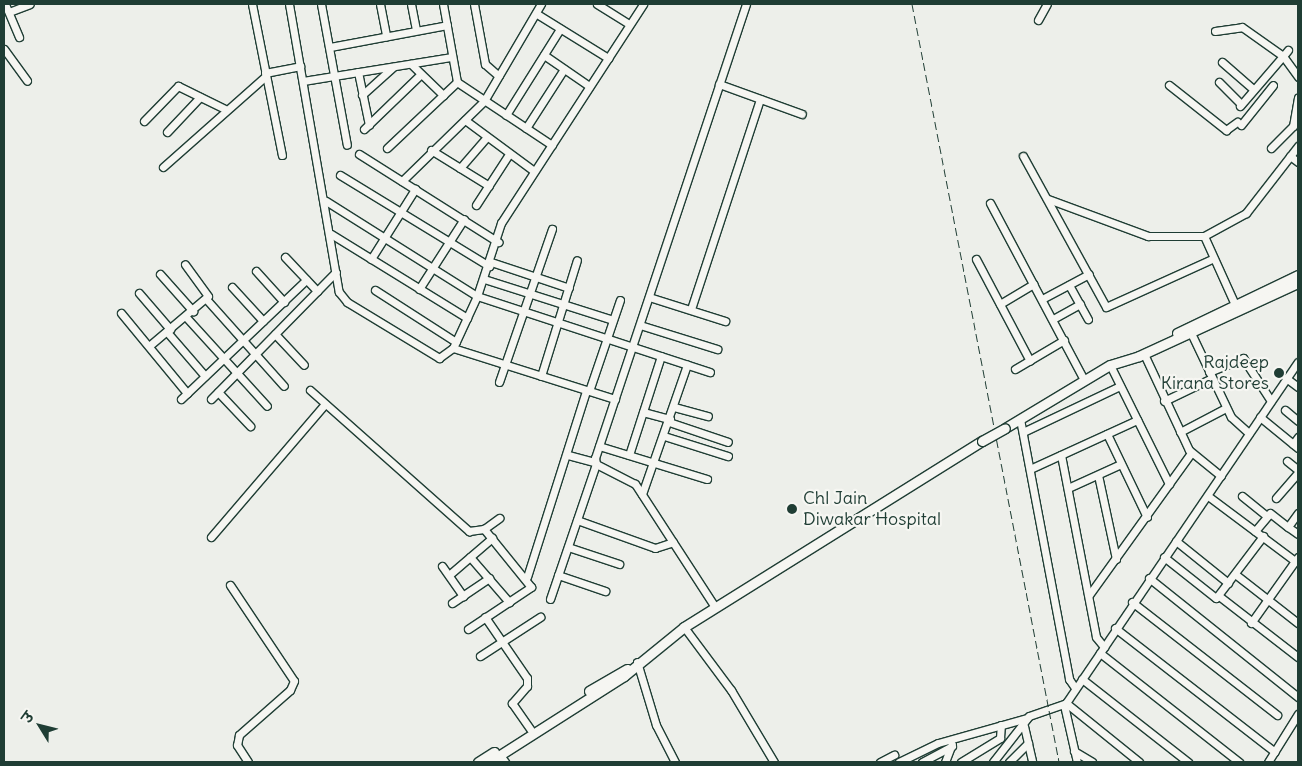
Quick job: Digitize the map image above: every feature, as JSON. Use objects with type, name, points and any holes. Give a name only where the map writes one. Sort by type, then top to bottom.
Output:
[{"type":"main road","points":[[1133,356],[1144,354],[1191,333],[1298,276]]},
{"type":"main road","points":[[489,762],[503,758],[684,626],[1084,380],[1110,365],[1236,308],[1298,283]]},
{"type":"main road","points":[[478,762],[627,669]]},
{"type":"street","points":[[5,4],[19,37]]},
{"type":"street","points":[[8,12],[30,4]]},
{"type":"street","points":[[252,4],[282,155]]},
{"type":"street","points":[[289,4],[342,297],[355,308],[434,357],[444,357],[455,345],[478,296],[498,242],[501,223],[643,4]]},
{"type":"street","points":[[321,4],[336,76],[347,145]]},
{"type":"street","points":[[380,4],[386,36]]},
{"type":"street","points":[[411,4],[416,30]]},
{"type":"street","points":[[443,4],[457,82],[552,145]]},
{"type":"street","points":[[474,4],[485,64],[499,76]]},
{"type":"street","points":[[402,181],[431,150],[465,120],[484,100],[537,14],[541,4]]},
{"type":"street","points":[[597,4],[629,24]]},
{"type":"street","points":[[550,599],[746,4]]},
{"type":"street","points":[[1037,4],[1046,6],[1038,20]]},
{"type":"street","points":[[537,14],[608,58]]},
{"type":"street","points":[[330,47],[447,25]]},
{"type":"street","points":[[1215,31],[1242,27],[1285,53],[1298,77]]},
{"type":"street","points":[[506,115],[560,29]]},
{"type":"street","points":[[4,49],[27,81]]},
{"type":"street","points":[[1219,82],[1240,105],[1285,53]]},
{"type":"street","points":[[544,55],[590,86]]},
{"type":"street","points":[[303,82],[452,57]]},
{"type":"street","points":[[1222,62],[1253,89]]},
{"type":"street","points":[[411,64],[443,95]]},
{"type":"street","points":[[163,167],[266,75],[300,66]]},
{"type":"street","points":[[362,96],[394,66]]},
{"type":"street","points":[[526,128],[564,69]]},
{"type":"street","points":[[358,72],[366,127],[421,74]]},
{"type":"street","points":[[387,148],[457,82]]},
{"type":"street","points":[[720,84],[802,114]]},
{"type":"street","points":[[1169,85],[1226,130],[1239,124],[1273,85]]},
{"type":"street","points":[[144,121],[178,86],[225,110]]},
{"type":"street","points":[[167,132],[200,97]]},
{"type":"street","points":[[1271,148],[1293,126],[1298,97]]},
{"type":"street","points":[[691,309],[760,99]]},
{"type":"street","points":[[465,120],[486,139],[534,171]]},
{"type":"street","points":[[460,168],[486,139]]},
{"type":"street","points":[[1047,199],[1148,236],[1204,236],[1246,213],[1298,146]]},
{"type":"street","points":[[431,150],[489,186]]},
{"type":"street","points":[[359,154],[498,242]]},
{"type":"street","points":[[476,205],[509,154]]},
{"type":"street","points":[[1023,156],[1108,308],[1212,259]]},
{"type":"street","points":[[1290,156],[1298,162]]},
{"type":"street","points":[[340,175],[400,213],[490,264],[569,288]]},
{"type":"street","points":[[371,259],[415,189]]},
{"type":"street","points":[[326,201],[478,296],[606,340],[710,372]]},
{"type":"street","points":[[990,203],[1084,380]]},
{"type":"street","points":[[418,289],[464,219]]},
{"type":"street","points":[[499,382],[552,229]]},
{"type":"street","points":[[331,234],[467,318]]},
{"type":"street","points":[[1204,236],[1212,259],[1236,308]]},
{"type":"street","points":[[285,257],[317,292]]},
{"type":"street","points":[[976,259],[1030,360]]},
{"type":"street","points":[[542,376],[577,260]]},
{"type":"street","points":[[149,346],[206,300],[208,293],[185,264]]},
{"type":"street","points":[[256,271],[284,302]]},
{"type":"street","points":[[211,399],[336,272]]},
{"type":"street","points":[[160,274],[193,311]]},
{"type":"street","points":[[1042,299],[1089,274]]},
{"type":"street","points":[[484,279],[613,320]]},
{"type":"street","points":[[181,399],[306,280]]},
{"type":"street","points":[[1000,304],[1033,284]]},
{"type":"street","points":[[1069,285],[1088,319]]},
{"type":"street","points":[[232,287],[263,321]]},
{"type":"street","points":[[375,290],[455,345],[506,364],[615,399]]},
{"type":"street","points":[[138,293],[205,376]]},
{"type":"street","points":[[649,297],[725,321]]},
{"type":"street","points":[[206,300],[284,386]]},
{"type":"street","points":[[527,577],[620,300]]},
{"type":"street","points":[[1053,319],[1080,304]]},
{"type":"street","points":[[122,313],[187,393]]},
{"type":"street","points":[[186,317],[267,406]]},
{"type":"street","points":[[640,325],[717,349]]},
{"type":"street","points":[[1191,333],[1226,408],[1249,433]]},
{"type":"street","points":[[275,334],[304,365]]},
{"type":"street","points":[[1015,369],[1064,340]]},
{"type":"street","points":[[1144,354],[1164,400],[1191,453],[1221,476]]},
{"type":"street","points":[[629,455],[661,356]]},
{"type":"street","points":[[1164,400],[1243,358],[1270,401]]},
{"type":"street","points":[[899,762],[1065,704],[1132,602],[1208,496],[1298,362]]},
{"type":"street","points":[[642,494],[656,463],[687,365]]},
{"type":"street","points":[[1110,365],[1169,484]]},
{"type":"street","points":[[1286,378],[1298,387]]},
{"type":"street","points":[[1023,432],[1120,386]]},
{"type":"street","points":[[310,390],[469,531],[484,529],[499,518]]},
{"type":"street","points":[[218,392],[250,426]]},
{"type":"street","points":[[211,537],[326,404]]},
{"type":"street","points":[[674,407],[708,416]]},
{"type":"street","points":[[1180,432],[1226,408]]},
{"type":"street","points":[[1285,410],[1298,421]]},
{"type":"street","points":[[643,412],[728,442]]},
{"type":"street","points":[[1260,417],[1296,446],[1298,437]]},
{"type":"street","points":[[1020,419],[1069,679],[1075,688]]},
{"type":"street","points":[[1030,469],[1137,420]]},
{"type":"street","points":[[1107,434],[1146,517]]},
{"type":"street","points":[[664,436],[728,456]]},
{"type":"street","points":[[599,446],[707,479]]},
{"type":"street","points":[[1089,596],[1191,453]]},
{"type":"street","points":[[568,455],[596,463],[631,480],[715,607]]},
{"type":"street","points":[[1061,455],[1096,637],[1102,650],[1239,762]]},
{"type":"street","points":[[1276,498],[1298,472],[1287,461]]},
{"type":"street","points":[[1068,488],[1122,464]]},
{"type":"street","points":[[1098,475],[1116,559]]},
{"type":"street","points":[[1208,496],[1297,559],[1251,622]]},
{"type":"street","points":[[1242,496],[1268,516]]},
{"type":"street","points":[[1288,527],[1298,513]]},
{"type":"street","points":[[1255,531],[1272,514],[1298,534]]},
{"type":"street","points":[[577,520],[655,548],[673,542]]},
{"type":"street","points":[[468,629],[531,586],[527,577],[484,529]]},
{"type":"street","points":[[1164,557],[1213,597],[1219,596],[1263,536]]},
{"type":"street","points":[[449,575],[492,538]]},
{"type":"street","points":[[1176,541],[1228,583]]},
{"type":"street","points":[[568,547],[619,564]]},
{"type":"street","points":[[470,557],[509,602]]},
{"type":"street","points":[[442,566],[463,596]]},
{"type":"street","points":[[1235,574],[1298,623]]},
{"type":"street","points":[[558,575],[605,591]]},
{"type":"street","points":[[452,603],[489,578]]},
{"type":"street","points":[[1149,578],[1298,698]]},
{"type":"street","points":[[230,585],[294,681],[290,690],[237,739],[248,762]]},
{"type":"street","points":[[1219,596],[1251,622],[1297,653]]},
{"type":"street","points":[[1132,602],[1277,715]]},
{"type":"street","points":[[485,617],[527,678],[527,686],[512,703],[530,729]]},
{"type":"street","points":[[480,656],[540,617]]},
{"type":"street","points":[[684,626],[731,690],[774,762]]},
{"type":"street","points":[[1115,628],[1275,752]]},
{"type":"street","points":[[637,662],[656,725],[675,762]]},
{"type":"street","points":[[1082,679],[1188,762]]},
{"type":"street","points":[[1065,704],[1077,762]]},
{"type":"street","points":[[1065,704],[1139,762]]},
{"type":"street","points":[[1268,762],[1298,714]]},
{"type":"street","points":[[994,762],[1024,726],[1027,718]]},
{"type":"street","points":[[961,762],[1000,738],[1001,725]]},
{"type":"street","points":[[1024,726],[1032,762]]},
{"type":"street","points":[[922,762],[952,742]]},
{"type":"street","points":[[945,762],[952,742]]},
{"type":"street","points":[[1010,762],[1028,743]]},
{"type":"street","points":[[1074,751],[1092,762]]},
{"type":"street","points":[[880,762],[894,755]]},
{"type":"railway","points":[[912,4],[1059,762]]},
{"type":"place","name":"Rajdeep Kirana Stores","points":[[1279,373]]},
{"type":"place","name":"Chl Jain Diwakar Hospital","points":[[792,509]]}]
